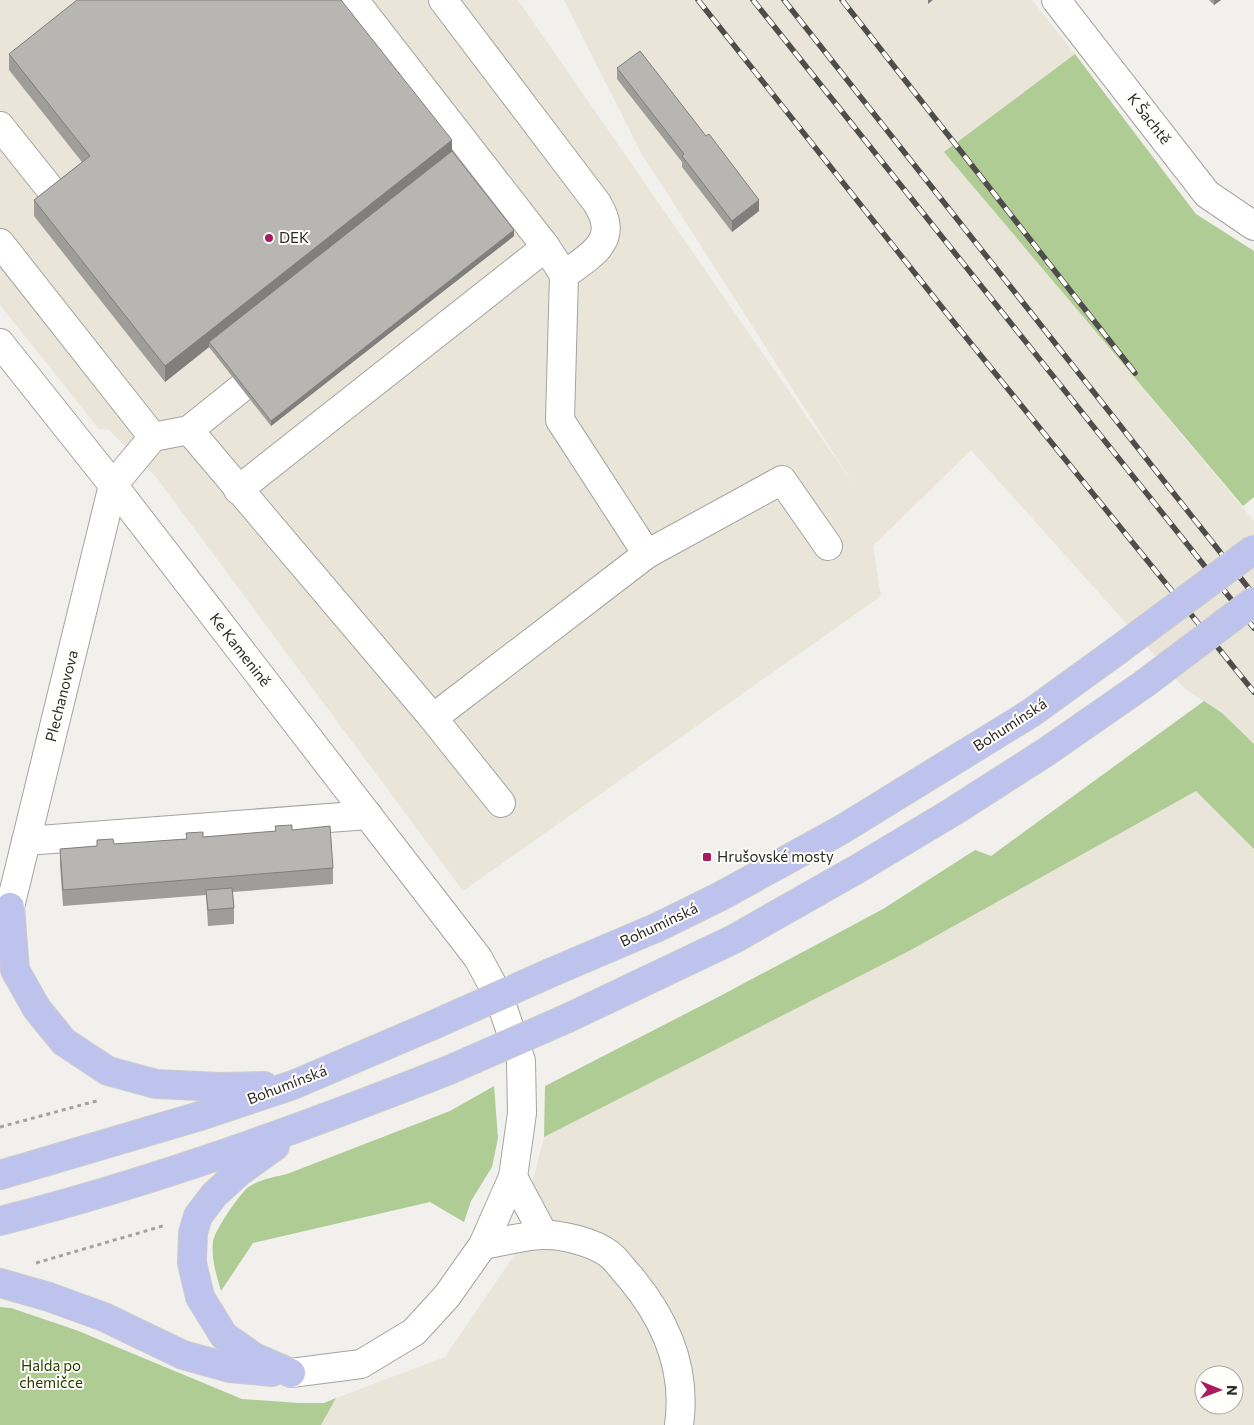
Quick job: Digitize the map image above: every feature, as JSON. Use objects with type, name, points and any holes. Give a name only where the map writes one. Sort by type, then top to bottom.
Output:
[{"type":"main road","name":"Bohumínská","points":[[0,1175],[191,1119],[293,1085],[658,927],[721,896],[841,830],[1031,713],[1254,549]]},
{"type":"main road","points":[[0,1221],[153,1177],[334,1115],[449,1070],[568,1018],[734,939],[859,868],[962,806],[1144,684],[1254,601]]},
{"type":"main road","points":[[0,937],[10,907]]},
{"type":"main road","points":[[10,907],[15,970],[37,1009],[64,1042],[108,1071],[156,1084],[220,1087],[293,1085]]},
{"type":"main road","points":[[291,1373],[254,1358],[224,1336],[200,1297],[192,1264],[193,1233],[198,1216],[214,1195],[239,1172],[268,1149],[334,1115]]},
{"type":"main road","points":[[0,1283],[49,1297],[104,1317],[183,1355],[230,1368],[291,1373]]},
{"type":"street","points":[[354,0],[489,190],[546,247],[564,275],[560,420],[648,554]]},
{"type":"street","points":[[443,0],[597,203],[606,222],[605,236],[600,247],[564,275]]},
{"type":"street","name":"K Šachtě","points":[[1056,0],[1207,194],[1254,226]]},
{"type":"street","points":[[0,126],[51,190]]},
{"type":"street","points":[[0,243],[152,437]]},
{"type":"street","points":[[238,490],[546,247]]},
{"type":"street","name":"Ke Kamenině","points":[[0,343],[113,484],[478,958],[499,996],[521,1062],[522,1113],[513,1177],[483,1246],[447,1296],[414,1332],[361,1364],[291,1373]]},
{"type":"street","points":[[113,484],[152,437],[189,430],[289,350]]},
{"type":"street","points":[[189,430],[433,718],[501,803]]},
{"type":"street","points":[[433,718],[648,554],[782,480],[828,546]]},
{"type":"street","name":"Plechanovova","points":[[10,907],[113,484]]},
{"type":"street","points":[[26,841],[368,815]]},
{"type":"street","points":[[513,1177],[544,1235]]},
{"type":"street","points":[[483,1246],[544,1235],[592,1245],[609,1254],[640,1289],[652,1307],[674,1353],[681,1383],[679,1425]]},
{"type":"path","points":[[0,1127],[105,1099]]},
{"type":"path","points":[[28,1265],[198,1216]]},
{"type":"shaded area","points":[[0,0],[518,0],[854,485],[640,151],[564,0],[1032,0],[1075,54],[945,152],[1254,521],[1254,744],[1222,713],[1185,689],[971,450],[873,546],[881,596],[463,891],[156,477],[109,430],[99,429],[0,305]]},
{"type":"shaded area","points":[[1196,790],[1254,849],[1254,1425],[321,1425],[336,1398],[445,1357],[513,1257],[544,1137],[909,951]]},
{"type":"green space","points":[[1075,54],[1196,214],[1254,251],[1254,497],[1243,506],[944,152]]},
{"type":"green space","points":[[1204,701],[1222,713],[1254,744],[1254,849],[1196,791],[909,951],[544,1137],[545,1086],[883,909],[975,850],[991,856]]},
{"type":"green space","points":[[494,1086],[498,1138],[492,1167],[471,1201],[464,1222],[430,1202],[253,1243],[221,1291],[213,1260],[213,1241],[218,1228],[246,1189],[263,1180],[287,1174],[450,1111]]},
{"type":"green space","name":"Halda po chemičce","points":[[0,1307],[11,1308],[76,1330],[242,1399],[324,1403],[336,1398],[321,1425],[0,1425]]},
{"type":"building","points":[[77,0],[341,0],[452,140],[165,366],[34,200],[90,156],[9,54]]},
{"type":"building","points":[[640,51],[706,136],[709,134],[759,200],[732,221],[682,156],[684,154],[617,68]]},
{"type":"building","points":[[452,151],[514,230],[271,421],[209,342]]},
{"type":"building","points":[[292,825],[292,830],[330,826],[333,868],[63,890],[60,849],[97,846],[97,840],[113,839],[114,844],[187,839],[186,833],[203,832],[203,837],[276,831],[275,826]]},
{"type":"building","points":[[232,888],[234,908],[208,910],[206,890]]},
{"type":"railway","points":[[698,0],[956,325],[1254,692]]},
{"type":"railway","points":[[753,0],[1254,628]]},
{"type":"railway","points":[[784,0],[1254,595]]},
{"type":"railway","points":[[842,0],[1135,373]]},
{"type":"place","name":"DEK","points":[[269,238]]},
{"type":"place","name":"Hrušovské mosty","points":[[707,857]]}]
